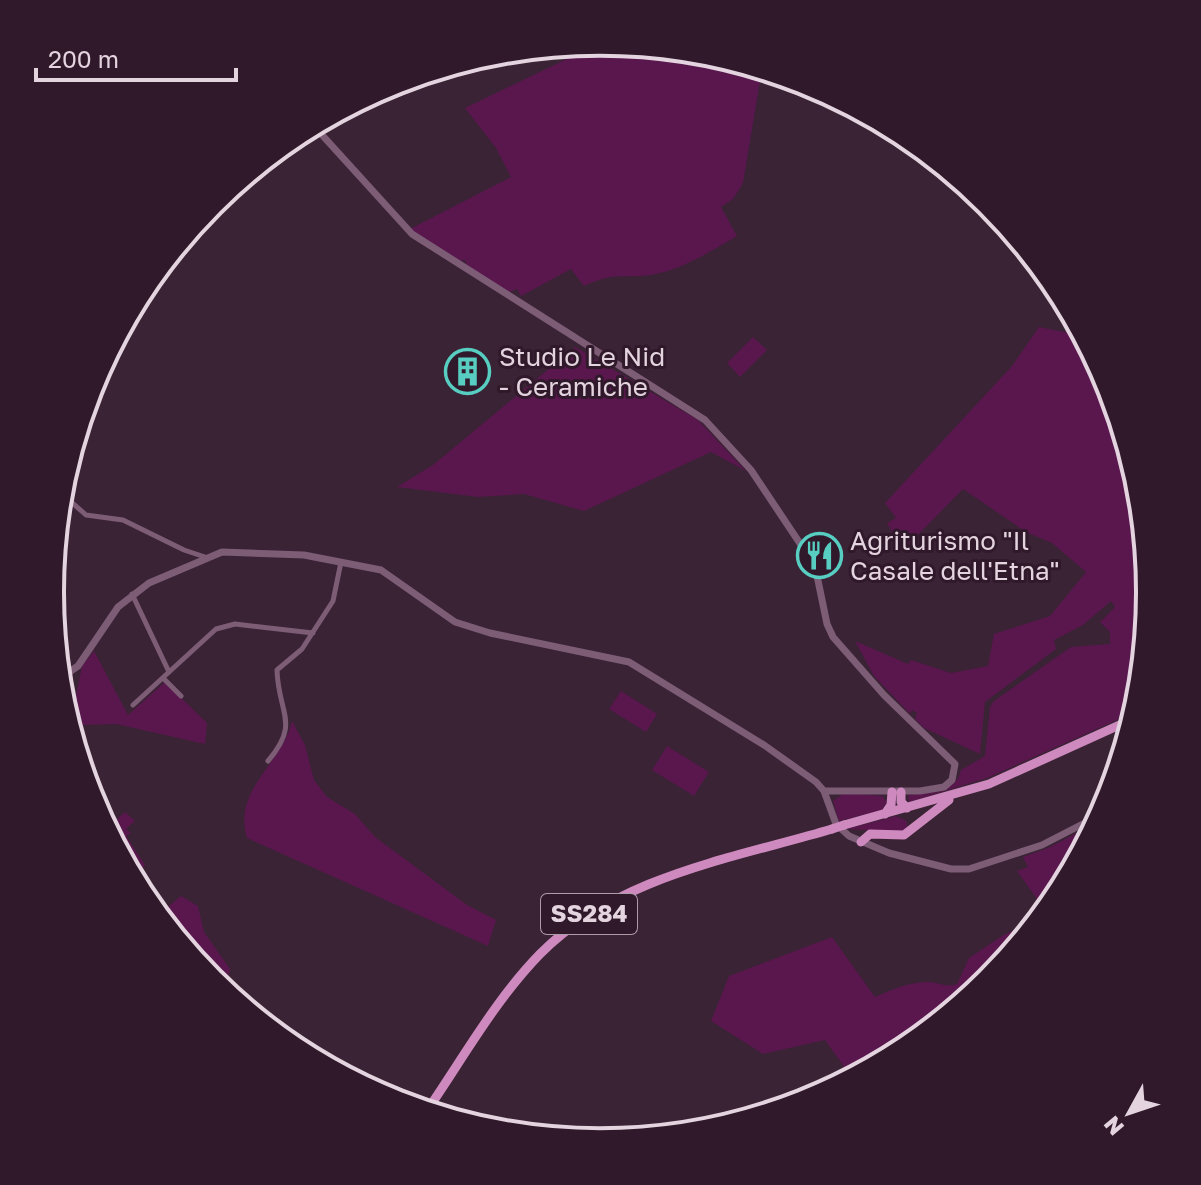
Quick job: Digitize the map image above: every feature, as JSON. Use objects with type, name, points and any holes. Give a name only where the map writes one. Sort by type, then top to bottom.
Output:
[{"type":"main road","points":[[884,814],[965,792],[1047,760],[1120,725]]},
{"type":"main road","points":[[896,792],[902,809],[911,821],[904,835]]},
{"type":"main road","points":[[884,814],[896,792]]},
{"type":"main road","points":[[861,842],[870,834],[904,835],[934,809],[965,792]]},
{"type":"main road","name":"SS284","points":[[433,1102],[522,973],[578,922],[610,901],[653,882],[884,814]]},
{"type":"street","points":[[321,134],[412,234],[596,354],[697,414],[743,460],[819,573],[827,624],[833,637],[884,695],[955,764],[955,775],[944,787],[896,792],[824,791]]},
{"type":"street","points":[[72,502],[86,515],[123,520],[205,557]]},
{"type":"street","points":[[70,671],[78,666],[110,618],[132,594],[205,557],[252,551],[342,561],[370,566],[390,575],[455,622],[490,633],[629,662],[764,745],[824,791],[836,824],[861,842],[933,866],[969,869],[1042,845],[1085,823]]},
{"type":"street","points":[[268,761],[282,743],[288,725],[280,706],[277,670],[302,649],[333,601],[342,561]]},
{"type":"street","points":[[132,594],[169,672]]},
{"type":"street","points":[[133,705],[210,633],[230,624],[313,633]]},
{"type":"street","points":[[163,678],[181,696]]},
{"type":"shaded area","points":[[571,57],[636,57],[671,61],[760,80],[743,183],[733,199],[721,207],[737,236],[663,273],[612,277],[584,286],[571,269],[521,296],[517,289],[509,292],[467,266],[465,260],[460,261],[410,229],[511,177],[496,148],[465,108]]},
{"type":"shaded area","points":[[1039,327],[1070,333],[1109,420],[1127,488],[1136,557],[1136,628],[1122,718],[987,778],[909,802],[908,795],[948,788],[954,784],[961,770],[985,756],[990,707],[994,701],[1071,647],[1110,644],[1110,632],[1100,622],[1115,607],[1111,601],[1083,625],[1054,640],[1056,649],[985,702],[980,754],[924,728],[915,719],[917,713],[912,710],[910,714],[874,676],[855,641],[908,664],[911,660],[951,673],[988,666],[994,634],[1050,616],[1086,572],[1052,543],[1026,532],[963,489],[908,545],[901,547],[887,523],[896,518],[885,503],[1012,366]]},
{"type":"shaded area","points":[[753,337],[767,350],[740,377],[727,363]]},
{"type":"shaded area","points":[[575,347],[698,420],[746,471],[711,452],[584,511],[524,494],[478,497],[397,487],[433,465]]},
{"type":"shaded area","points":[[94,651],[128,715],[165,682],[207,723],[205,744],[116,724],[81,725],[75,701],[82,666]]},
{"type":"shaded area","points":[[621,691],[657,714],[646,732],[609,709]]},
{"type":"shaded area","points":[[292,721],[305,745],[314,780],[327,797],[355,814],[375,837],[467,905],[496,920],[488,946],[247,838],[244,821],[246,805],[287,736]]},
{"type":"shaded area","points":[[667,746],[709,772],[694,796],[652,770]]},
{"type":"shaded area","points":[[844,793],[882,796],[887,802],[882,810],[839,821],[833,801]]},
{"type":"shaded area","points":[[125,812],[135,821],[126,829],[131,833],[126,836],[145,865],[141,870],[119,830],[115,821]]},
{"type":"shaded area","points":[[896,816],[907,821],[907,828],[901,832],[847,829]]},
{"type":"shaded area","points":[[1082,830],[1039,902],[1017,871],[1028,867],[1023,857]]},
{"type":"shaded area","points":[[181,896],[198,906],[204,932],[230,969],[228,978],[197,946],[167,908]]},
{"type":"shaded area","points":[[1019,927],[954,996],[899,1039],[846,1070],[825,1040],[763,1054],[711,1021],[729,976],[832,937],[875,997],[918,983],[957,984],[969,958]]},
{"type":"place","name":"Studio Le Nid - Ceramiche","points":[[468,372]]},
{"type":"place","name":"Agriturismo \"Il Casale dell'Etna\"","points":[[819,556]]}]
